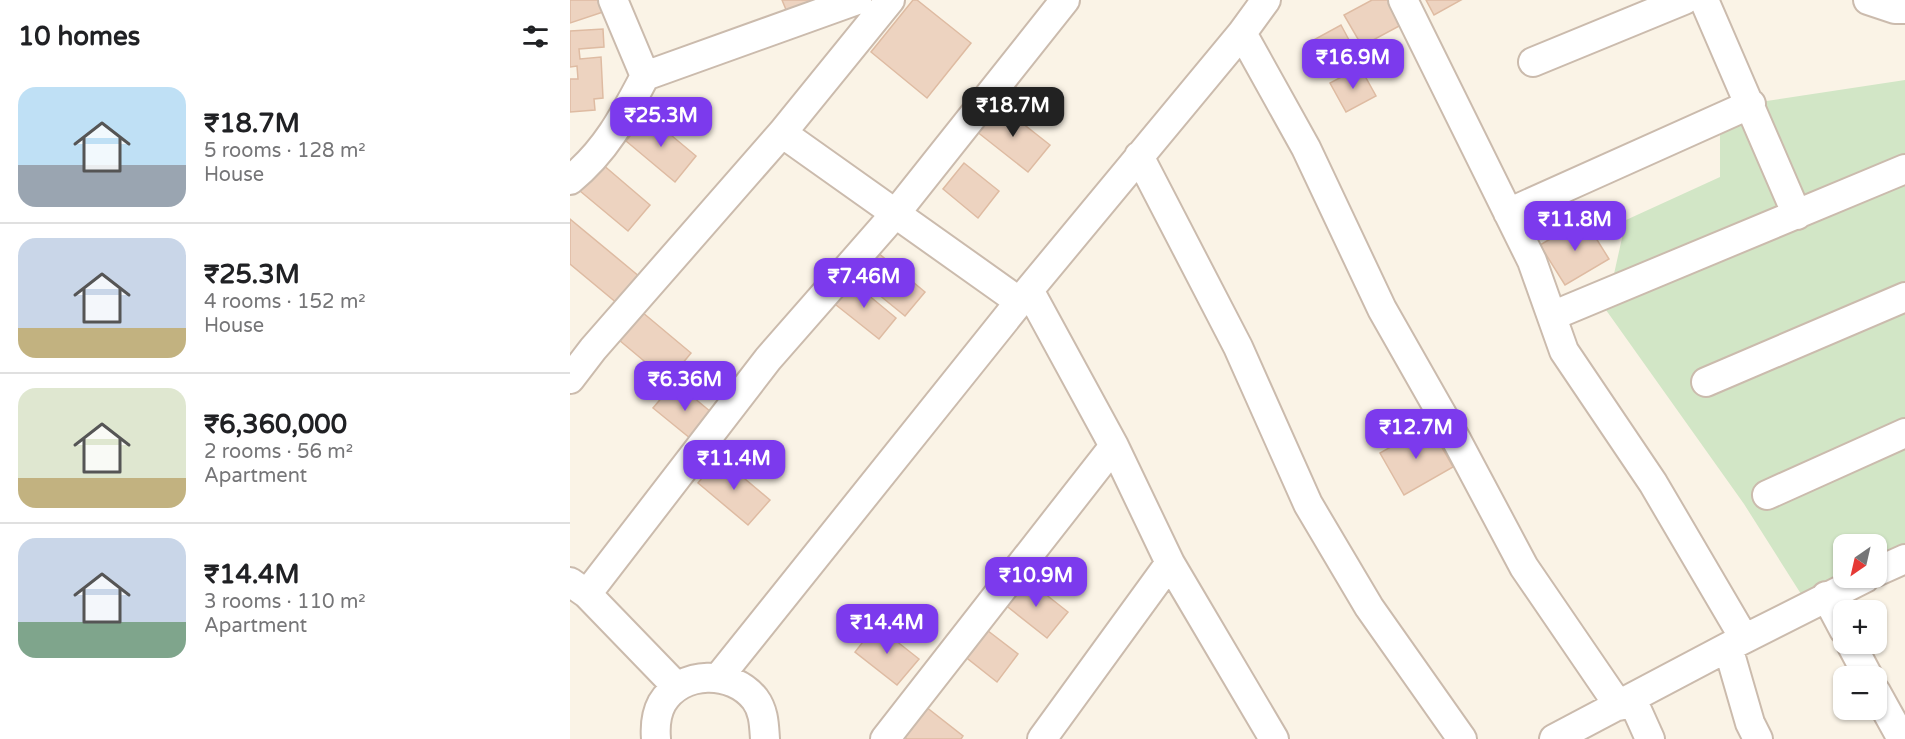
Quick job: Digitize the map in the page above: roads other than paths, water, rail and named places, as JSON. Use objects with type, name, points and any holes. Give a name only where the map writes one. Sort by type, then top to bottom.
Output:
[{"type":"street","points":[[613,0],[645,76]]},
{"type":"street","points":[[570,180],[588,165],[616,130],[645,76],[857,0]]},
{"type":"street","points":[[570,379],[593,349],[782,133],[890,0]]},
{"type":"street","points":[[677,687],[578,588],[768,359],[895,214],[1065,0]]},
{"type":"street","points":[[719,677],[1024,296],[1242,33],[1266,0]]},
{"type":"street","points":[[1403,0],[1532,261],[1564,351],[1653,483],[1736,643],[1750,723],[1758,739]]},
{"type":"street","points":[[1533,62],[1684,0]]},
{"type":"street","points":[[1704,0],[1751,104],[1797,215]]},
{"type":"street","points":[[1242,33],[1306,148],[1382,309],[1457,441],[1524,567],[1650,739]]},
{"type":"street","points":[[1508,213],[1751,104]]},
{"type":"street","points":[[782,133],[895,214],[1024,296],[1114,446],[1170,564],[1274,739]]},
{"type":"street","points":[[1139,156],[1238,347],[1308,504],[1369,607],[1462,739]]},
{"type":"street","points":[[1552,316],[1905,170]]},
{"type":"street","points":[[1706,382],[1905,297]]},
{"type":"street","points":[[1767,495],[1905,433]]},
{"type":"street","points":[[885,739],[1114,446]]},
{"type":"street","points":[[1887,567],[1905,559]]},
{"type":"street","points":[[1042,739],[1170,564]]},
{"type":"street","points":[[1554,739],[1843,588]]},
{"type":"street","points":[[1826,596],[1833,609]]},
{"type":"street","points":[[656,739],[655,723],[663,702],[677,687],[697,678],[719,677],[739,684],[755,699],[764,719],[765,739]]},
{"type":"street","points":[[1887,712],[1902,739]]}]
